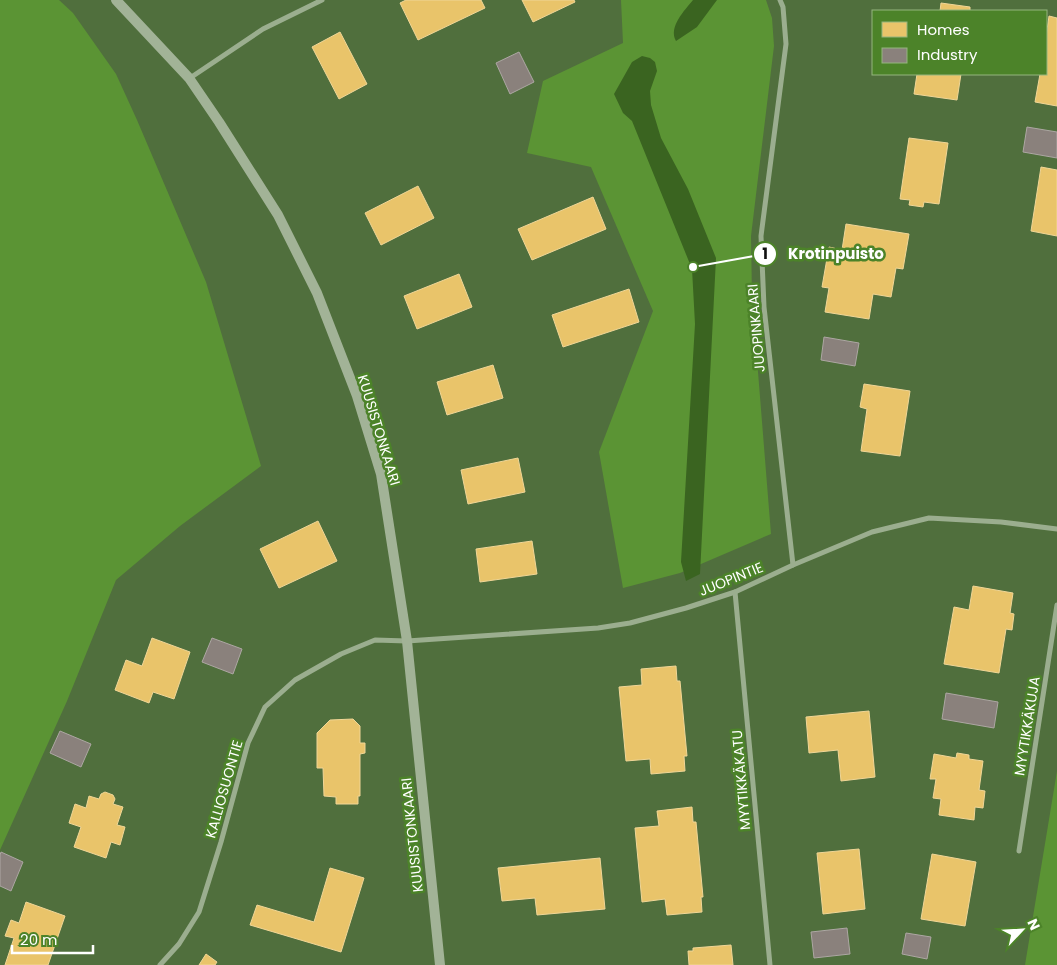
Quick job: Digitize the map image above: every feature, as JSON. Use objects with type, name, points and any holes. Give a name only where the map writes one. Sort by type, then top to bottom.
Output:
[{"type":"street","name":"KUUSISTONKAARI","points":[[116,0],[189,78],[278,215],[321,302],[357,396],[381,474],[406,641],[440,965]]},
{"type":"street","points":[[189,78],[263,29],[322,0]]},
{"type":"street","name":"JUOPINKAARI","points":[[780,0],[783,7],[786,44],[762,236],[764,307],[792,565]]},
{"type":"street","name":"JUOPINTIE","points":[[406,641],[598,628],[630,622],[686,608],[735,592],[792,565],[872,532],[929,518],[1000,522],[1057,529]]},
{"type":"street","name":"MYYTIKKÄKATU","points":[[735,592],[770,965]]},
{"type":"street","name":"MYYTIKKÄKUJA","points":[[1020,851],[1057,605]]},
{"type":"street","name":"KALLIOSUONTIE","points":[[160,965],[179,944],[199,912],[221,842],[248,743],[265,706],[295,680],[341,654],[375,640],[406,641]]},
{"type":"shaded area","points":[[0,0],[59,0],[73,13],[116,74],[206,282],[261,466],[180,526],[116,580],[67,701],[0,850]]},
{"type":"shaded area","points":[[621,0],[766,0],[772,18],[774,46],[751,236],[752,297],[771,534],[680,573],[623,588],[599,452],[653,311],[591,167],[527,153],[543,81],[623,43]]},
{"type":"shaded area","points":[[693,0],[717,0],[697,27],[676,41],[674,30],[676,25]]},
{"type":"shaded area","points":[[642,56],[650,58],[655,62],[657,71],[650,91],[651,105],[661,138],[688,189],[716,258],[700,574],[686,581],[681,562],[695,324],[692,269],[632,121],[623,113],[614,94],[632,62]]},
{"type":"shaded area","points":[[1057,771],[1057,965],[1025,965]]},
{"type":"building: Homes","points":[[406,0],[481,0],[485,8],[418,40],[400,3]]},
{"type":"building: Homes","points":[[522,0],[574,0],[575,2],[533,22]]},
{"type":"building: Homes","points":[[941,3],[970,7],[970,10],[940,10]]},
{"type":"building: Homes","points":[[1049,16],[1057,18],[1057,106],[1035,102],[1040,75],[1047,75],[1047,30]]},
{"type":"building: Homes","points":[[340,32],[367,84],[339,99],[312,47]]},
{"type":"building: Homes","points":[[917,75],[961,75],[957,100],[914,94]]},
{"type":"building: Homes","points":[[909,138],[948,143],[939,204],[924,202],[923,207],[909,205],[910,200],[900,199]]},
{"type":"building: Homes","points":[[1041,167],[1057,170],[1057,236],[1031,231]]},
{"type":"building: Homes","points":[[418,186],[434,218],[381,245],[365,213]]},
{"type":"building: Homes","points":[[593,197],[606,229],[532,260],[518,229]]},
{"type":"building: Homes","points":[[846,224],[909,234],[903,269],[896,268],[891,297],[873,294],[869,319],[825,312],[829,288],[822,287],[829,247],[842,250]]},
{"type":"building: Homes","points":[[459,274],[472,307],[417,329],[404,296]]},
{"type":"building: Homes","points":[[629,289],[639,322],[563,347],[552,315]]},
{"type":"building: Homes","points":[[493,365],[503,398],[447,415],[437,382]]},
{"type":"building: Homes","points":[[864,384],[910,391],[900,456],[861,451],[867,409],[860,407]]},
{"type":"building: Homes","points":[[518,458],[525,492],[468,504],[461,470]]},
{"type":"building: Homes","points":[[318,521],[337,561],[279,588],[260,549]]},
{"type":"building: Homes","points":[[532,541],[537,574],[480,582],[476,549]]},
{"type":"building: Homes","points":[[973,586],[1013,593],[1010,613],[1014,614],[1012,630],[1006,629],[999,673],[944,664],[954,607],[969,610]]},
{"type":"building: Homes","points":[[152,638],[190,652],[174,699],[153,692],[149,703],[115,690],[126,660],[142,666]]},
{"type":"building: Homes","points":[[676,666],[677,681],[680,681],[687,756],[684,756],[685,771],[651,774],[650,759],[626,761],[619,687],[642,685],[641,669]]},
{"type":"building: Homes","points":[[869,711],[875,777],[841,781],[838,750],[809,753],[806,717]]},
{"type":"building: Homes","points":[[353,719],[360,726],[360,743],[365,743],[365,753],[360,754],[360,796],[358,796],[358,804],[336,804],[336,797],[324,796],[323,768],[317,768],[317,733],[330,720]]},
{"type":"building: Homes","points":[[957,753],[969,755],[969,759],[983,761],[979,790],[985,791],[983,808],[975,807],[974,820],[939,815],[941,799],[933,798],[936,779],[930,779],[934,754],[956,758]]},
{"type":"building: Homes","points":[[105,792],[113,795],[115,799],[113,804],[123,807],[117,825],[125,827],[120,845],[111,842],[106,858],[74,847],[81,827],[69,823],[75,804],[86,808],[89,796],[99,799],[101,794]]},
{"type":"building: Homes","points":[[692,807],[693,822],[696,822],[703,897],[701,897],[702,912],[667,915],[665,899],[642,902],[635,828],[659,826],[657,811]]},
{"type":"building: Homes","points":[[859,849],[865,909],[823,914],[817,853]]},
{"type":"building: Homes","points":[[932,854],[976,862],[965,926],[921,919]]},
{"type":"building: Homes","points":[[600,858],[605,909],[537,915],[535,898],[502,901],[498,868]]},
{"type":"building: Homes","points":[[330,868],[364,878],[341,952],[250,925],[257,905],[314,922]]},
{"type":"building: Homes","points":[[26,902],[65,916],[48,965],[5,965],[14,938],[5,936],[11,920],[19,923]]},
{"type":"building: Homes","points":[[731,945],[733,965],[689,965],[688,951],[693,951],[693,948]]},
{"type":"building: Homes","points":[[206,954],[217,962],[215,965],[199,965]]},
{"type":"building: Industry","points":[[519,52],[534,82],[510,94],[496,63]]},
{"type":"building: Industry","points":[[1027,127],[1057,132],[1057,158],[1023,152]]},
{"type":"building: Industry","points":[[824,337],[859,343],[855,366],[821,360]]},
{"type":"building: Industry","points":[[212,638],[242,649],[233,674],[202,662]]},
{"type":"building: Industry","points":[[946,693],[998,702],[994,728],[942,719]]},
{"type":"building: Industry","points":[[60,731],[91,744],[81,767],[50,753]]},
{"type":"building: Industry","points":[[1,852],[23,862],[11,891],[0,886]]},
{"type":"building: Industry","points":[[847,928],[850,954],[814,958],[811,932]]},
{"type":"building: Industry","points":[[906,933],[931,937],[927,959],[902,954]]},
{"type":"place","name":"Krotinpuisto","points":[[693,267]]}]
